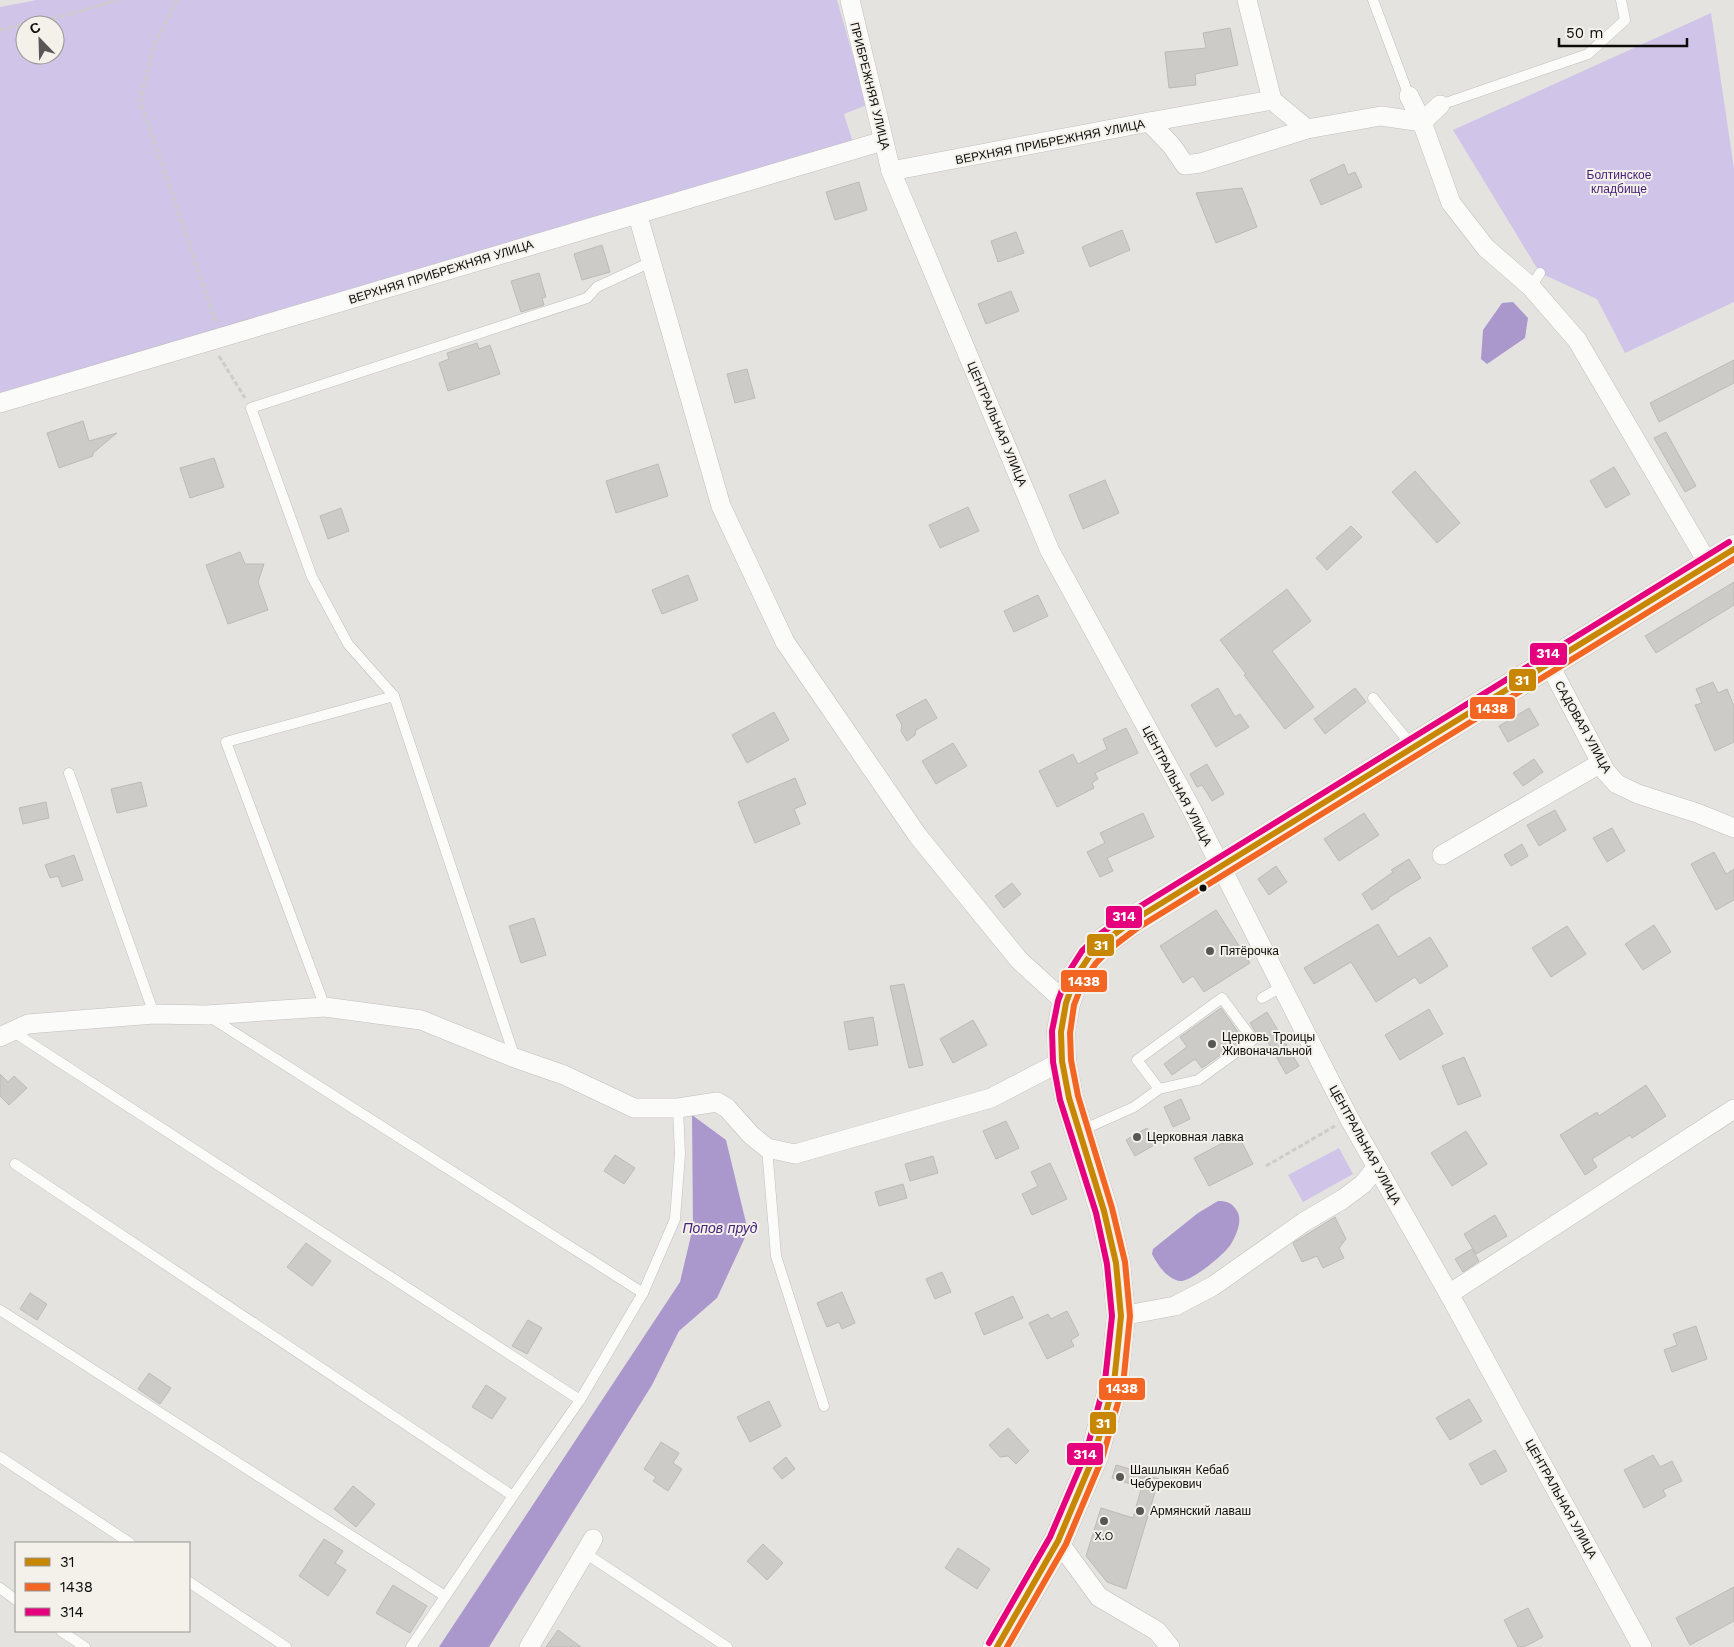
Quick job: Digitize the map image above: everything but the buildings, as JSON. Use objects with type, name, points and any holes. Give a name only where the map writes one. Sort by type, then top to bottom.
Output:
[{"type":"main road","points":[[997,1647],[1058,1541],[1094,1456],[1114,1383],[1121,1316],[1116,1263],[1104,1211],[1069,1098],[1062,1061],[1061,1032],[1066,1003],[1075,978],[1089,957],[1105,941],[1131,922],[1734,549]]},
{"type":"street","name":"ПРИБРЕЖНЯЯ УЛИЦА","points":[[850,0],[891,171]]},
{"type":"street","points":[[1247,0],[1272,100],[1307,129]]},
{"type":"street","points":[[1409,96],[1422,122],[1452,203],[1486,248],[1535,280],[1577,340],[1689,518],[1709,565]]},
{"type":"street","points":[[1149,122],[1272,100]]},
{"type":"street","points":[[1422,122],[1440,105]]},
{"type":"street","name":"ВЕРХНЯЯ ПРИБРЕЖНЯЯ УЛИЦА","points":[[891,171],[1149,122],[1172,146],[1185,165],[1200,163],[1307,129],[1381,116],[1422,122]]},
{"type":"street","name":"ВЕРХНЯЯ ПРИБРЕЖНЯЯ УЛИЦА","points":[[0,403],[883,141]]},
{"type":"street","name":"ЦЕНТРАЛЬНАЯ УЛИЦА","points":[[891,171],[1050,551],[1190,808],[1376,1168],[1449,1294],[1642,1647]]},
{"type":"street","points":[[640,223],[721,506],[785,642],[918,836],[1019,960],[1066,1003]]},
{"type":"street","name":"САДОВАЯ УЛИЦА","points":[[1549,664],[1606,772],[1617,784],[1638,794],[1697,813],[1734,828]]},
{"type":"street","points":[[1442,854],[1601,763]]},
{"type":"street","points":[[6,1034],[28,1024],[154,1014],[207,1015],[325,1007],[421,1020],[515,1058],[564,1075],[634,1108],[678,1108],[717,1102],[727,1108],[767,1148],[796,1154],[991,1098],[1062,1061]]},
{"type":"street","points":[[1449,1294],[1734,1109]]},
{"type":"street","points":[[1121,1316],[1175,1306],[1213,1286],[1304,1222],[1344,1199],[1363,1184],[1376,1168]]},
{"type":"street","points":[[1058,1541],[1099,1597],[1157,1631],[1170,1647]]},
{"type":"street","points":[[529,1647],[589,1546]]},
{"type":"lane","points":[[1373,0],[1409,96]]},
{"type":"lane","points":[[1440,105],[1588,54],[1626,20],[1621,0]]},
{"type":"lane","points":[[515,1058],[394,696],[348,644],[312,577],[251,408],[587,298],[596,287],[651,262]]},
{"type":"lane","points":[[325,1007],[226,742],[394,696]]},
{"type":"lane","points":[[1373,698],[1414,747]]},
{"type":"lane","points":[[70,773],[154,1014]]},
{"type":"lane","points":[[1262,998],[1281,987]]},
{"type":"lane","points":[[1080,1132],[1134,1108],[1158,1089],[1198,1080],[1253,1040],[1222,998],[1137,1060],[1158,1089]]},
{"type":"lane","points":[[207,1015],[643,1292]]},
{"type":"lane","points":[[6,1034],[580,1400]]},
{"type":"lane","points":[[411,1647],[580,1400],[643,1292],[676,1219],[680,1154],[678,1108]]},
{"type":"lane","points":[[767,1148],[776,1256],[824,1406]]},
{"type":"lane","points":[[15,1164],[513,1496]]},
{"type":"lane","points":[[0,1310],[445,1596]]},
{"type":"lane","points":[[0,1457],[128,1542]]},
{"type":"lane","points":[[589,1546],[726,1647]]},
{"type":"lane","points":[[190,1583],[286,1647]]},
{"type":"lane","points":[[0,1588],[15,1599]]},
{"type":"lane","points":[[62,1632],[85,1647]]},
{"type":"path","points":[[0,30],[59,17],[119,0]]},
{"type":"path","points":[[177,0],[154,46],[140,101],[215,339],[251,408]]},
{"type":"path","points":[[1266,1166],[1349,1118]]},
{"type":"green space","points":[[37,0],[837,0],[867,105],[844,114],[853,143],[0,407],[0,7]]},
{"type":"green space","name":"Болтинское кладбище","points":[[1711,13],[1734,169],[1734,302],[1625,353],[1597,299],[1540,273],[1453,130]]},
{"type":"green space","points":[[1339,1148],[1353,1174],[1303,1202],[1288,1175]]},
{"type":"water","points":[[1513,302],[1528,318],[1525,338],[1487,364],[1481,359],[1483,330],[1502,303]]},
{"type":"water","name":"Попов пруд","points":[[692,1115],[726,1140],[748,1231],[717,1298],[679,1331],[652,1385],[489,1647],[439,1647],[680,1282],[693,1227]]},
{"type":"water","points":[[1218,1201],[1231,1204],[1239,1215],[1238,1228],[1231,1244],[1215,1261],[1199,1273],[1179,1281],[1170,1277],[1156,1262],[1152,1254],[1153,1249],[1198,1213]]},
{"type":"transit line","name":"314","points":[[989,1643],[1050,1537],[1086,1453],[1105,1381],[1112,1316],[1107,1264],[1096,1213],[1060,1100],[1053,1062],[1052,1031],[1058,1001],[1068,973],[1082,951],[1099,935],[1126,915],[1729,542]]},
{"type":"transit line","name":"31","points":[[997,1647],[1058,1541],[1094,1456],[1114,1383],[1121,1316],[1116,1263],[1104,1211],[1069,1098],[1062,1061],[1061,1032],[1066,1003],[1075,978],[1089,957],[1105,941],[1131,922],[1734,549]]},
{"type":"transit line","name":"1438","points":[[1007,1647],[1066,1544],[1102,1459],[1123,1385],[1130,1316],[1125,1262],[1112,1208],[1078,1096],[1071,1060],[1070,1033],[1074,1005],[1083,982],[1096,963],[1111,948],[1136,929],[1734,559]]},
{"type":"place","name":"Пятёрочка","points":[[1210,951]]},
{"type":"place","name":"Церковь Троицы Живоначальной","points":[[1212,1044]]},
{"type":"place","name":"Церковная лавка","points":[[1137,1137]]},
{"type":"place","name":"Шашлыкян Кебаб Чебурекович","points":[[1120,1477]]},
{"type":"place","name":"Армянский лаваш","points":[[1140,1511]]},
{"type":"place","name":"X.O","points":[[1104,1521]]}]
